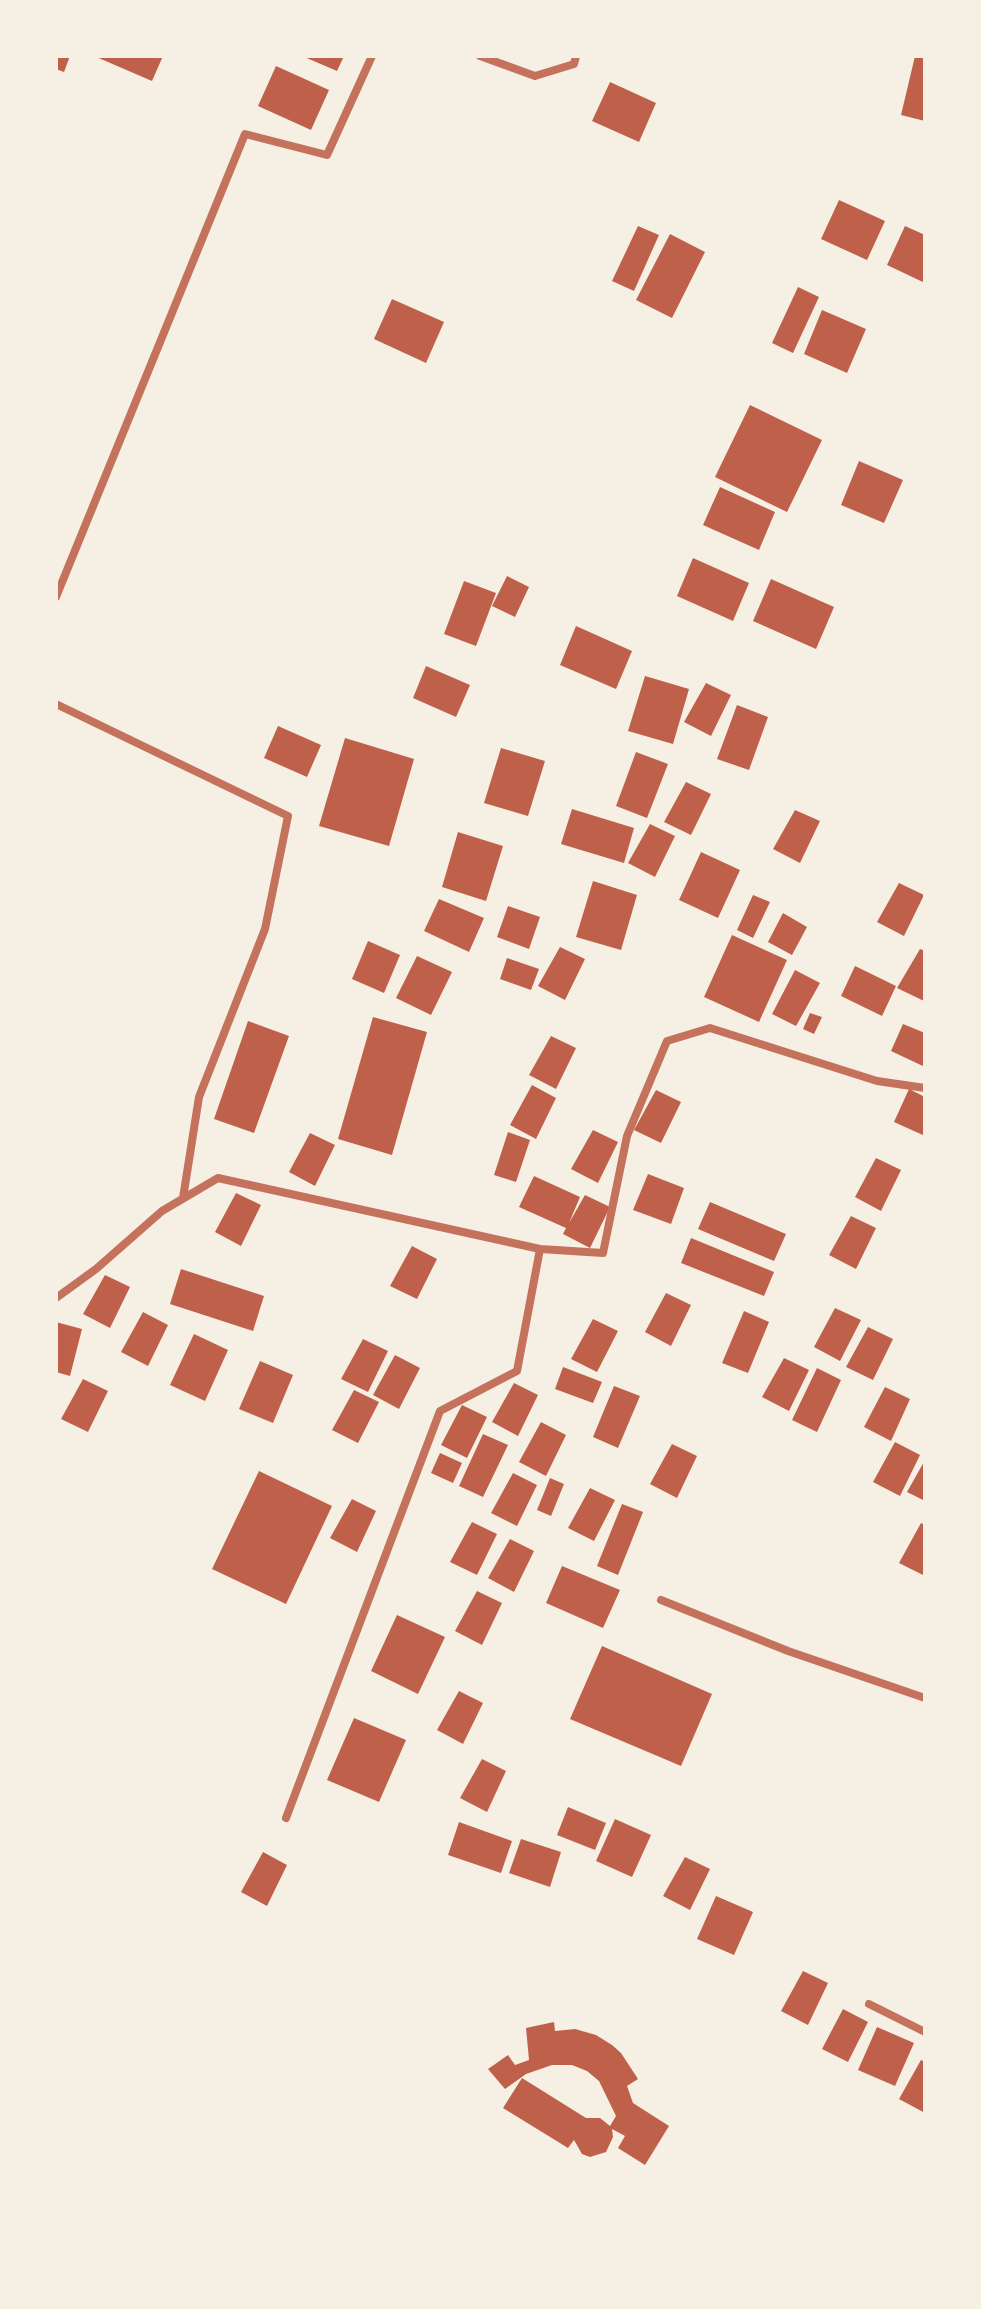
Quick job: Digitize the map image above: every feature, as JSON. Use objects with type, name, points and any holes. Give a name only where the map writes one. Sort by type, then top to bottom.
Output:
[{"type":"street","points":[[56,597],[245,134],[327,155],[372,56]]},
{"type":"street","points":[[480,56],[535,76],[574,64],[576,56]]},
{"type":"street","points":[[56,704],[288,816],[265,929],[199,1097],[183,1198]]},
{"type":"street","points":[[56,1298],[96,1269],[162,1211],[218,1178],[540,1249],[603,1253],[627,1136],[667,1041],[710,1028],[877,1081],[925,1088]]},
{"type":"street","points":[[286,1818],[440,1411],[517,1371],[540,1249]]},
{"type":"street","points":[[661,1600],[788,1651],[925,1698]]},
{"type":"street","points":[[869,2004],[925,2032]]},
{"type":"building","points":[[56,56],[70,56],[64,72],[56,69]]},
{"type":"building","points":[[94,56],[163,56],[152,81]]},
{"type":"building","points":[[302,56],[344,56],[337,71]]},
{"type":"building","points":[[915,56],[925,56],[925,121],[901,115]]},
{"type":"building","points":[[276,66],[329,90],[311,130],[258,106]]},
{"type":"building","points":[[610,82],[656,103],[639,142],[592,121]]},
{"type":"building","points":[[839,200],[885,221],[867,260],[821,239]]},
{"type":"building","points":[[638,226],[659,235],[634,291],[612,281]]},
{"type":"building","points":[[905,226],[925,235],[925,283],[887,265]]},
{"type":"building","points":[[670,234],[705,252],[672,318],[636,300]]},
{"type":"building","points":[[798,287],[819,297],[793,353],[772,343]]},
{"type":"building","points":[[392,299],[444,322],[426,363],[374,339]]},
{"type":"building","points":[[822,310],[866,329],[847,373],[804,354]]},
{"type":"building","points":[[750,405],[822,440],[787,512],[715,477]]},
{"type":"building","points":[[859,461],[903,480],[884,523],[841,505]]},
{"type":"building","points":[[720,487],[775,512],[759,550],[703,525]]},
{"type":"building","points":[[693,558],[749,583],[733,621],[677,596]]},
{"type":"building","points":[[507,576],[529,587],[515,617],[492,606]]},
{"type":"building","points":[[771,579],[834,607],[816,649],[753,621]]},
{"type":"building","points":[[464,581],[496,593],[476,646],[444,634]]},
{"type":"building","points":[[576,626],[632,651],[616,689],[560,665]]},
{"type":"building","points":[[426,666],[470,685],[456,717],[413,698]]},
{"type":"building","points":[[645,676],[689,689],[673,744],[628,731]]},
{"type":"building","points":[[706,683],[731,695],[711,736],[684,722]]},
{"type":"building","points":[[737,705],[768,717],[749,770],[717,759]]},
{"type":"building","points":[[278,726],[321,745],[307,777],[264,758]]},
{"type":"building","points":[[345,738],[414,759],[389,846],[319,826]]},
{"type":"building","points":[[501,748],[545,761],[528,816],[484,803]]},
{"type":"building","points":[[636,752],[668,764],[647,818],[616,806]]},
{"type":"building","points":[[686,782],[711,794],[691,835],[664,822]]},
{"type":"building","points":[[572,809],[634,828],[624,863],[561,844]]},
{"type":"building","points":[[795,810],[820,821],[800,863],[773,849]]},
{"type":"building","points":[[650,824],[675,836],[655,877],[628,863]]},
{"type":"building","points":[[458,832],[503,846],[486,901],[442,887]]},
{"type":"building","points":[[701,852],[740,870],[718,918],[679,900]]},
{"type":"building","points":[[593,881],[637,895],[621,950],[576,937]]},
{"type":"building","points":[[899,883],[924,895],[904,936],[877,922]]},
{"type":"building","points":[[753,895],[770,902],[753,938],[737,930]]},
{"type":"building","points":[[439,899],[484,918],[469,952],[424,931]]},
{"type":"building","points":[[508,906],[540,917],[529,949],[497,937]]},
{"type":"building","points":[[783,913],[807,927],[792,955],[768,942]]},
{"type":"building","points":[[732,935],[787,960],[759,1022],[704,997]]},
{"type":"building","points":[[368,941],[400,955],[384,993],[352,979]]},
{"type":"building","points":[[560,947],[585,959],[565,1000],[538,986]]},
{"type":"building","points":[[920,949],[925,951],[924,1001],[897,988]]},
{"type":"building","points":[[417,956],[452,972],[431,1015],[396,998]]},
{"type":"building","points":[[507,958],[539,969],[531,990],[500,979]]},
{"type":"building","points":[[855,966],[896,986],[882,1016],[841,996]]},
{"type":"building","points":[[795,970],[820,983],[796,1026],[772,1014]]},
{"type":"building","points":[[810,1013],[822,1017],[814,1034],[803,1029]]},
{"type":"building","points":[[373,1017],[427,1032],[392,1155],[338,1139]]},
{"type":"building","points":[[248,1021],[289,1036],[254,1133],[214,1119]]},
{"type":"building","points":[[903,1024],[925,1033],[925,1067],[891,1051]]},
{"type":"building","points":[[551,1036],[576,1048],[556,1089],[529,1075]]},
{"type":"building","points":[[532,1085],[556,1098],[536,1139],[510,1125]]},
{"type":"building","points":[[909,1089],[925,1097],[925,1136],[894,1122]]},
{"type":"building","points":[[656,1090],[681,1102],[661,1143],[634,1130]]},
{"type":"building","points":[[593,1130],[618,1142],[598,1183],[571,1169]]},
{"type":"building","points":[[508,1132],[530,1140],[516,1182],[494,1175]]},
{"type":"building","points":[[310,1133],[335,1145],[315,1186],[289,1172]]},
{"type":"building","points":[[876,1158],[901,1170],[881,1211],[855,1197]]},
{"type":"building","points":[[648,1174],[684,1188],[671,1224],[633,1210]]},
{"type":"building","points":[[534,1176],[580,1197],[569,1223],[585,1195],[610,1207],[590,1248],[563,1234],[566,1228],[519,1207]]},
{"type":"building","points":[[236,1193],[261,1205],[241,1246],[215,1232]]},
{"type":"building","points":[[710,1202],[786,1234],[774,1261],[698,1229]]},
{"type":"building","points":[[851,1216],[876,1228],[856,1269],[829,1255]]},
{"type":"building","points":[[691,1238],[774,1272],[764,1296],[681,1263]]},
{"type":"building","points":[[412,1246],[437,1259],[417,1299],[390,1286]]},
{"type":"building","points":[[181,1269],[264,1296],[253,1331],[170,1304]]},
{"type":"building","points":[[105,1275],[130,1287],[110,1328],[83,1314]]},
{"type":"building","points":[[666,1293],[691,1305],[671,1346],[645,1332]]},
{"type":"building","points":[[835,1308],[861,1320],[840,1361],[814,1347]]},
{"type":"building","points":[[744,1311],[769,1322],[748,1373],[722,1363]]},
{"type":"building","points":[[143,1312],[168,1325],[148,1366],[121,1352]]},
{"type":"building","points":[[593,1319],[618,1331],[597,1372],[571,1359]]},
{"type":"building","points":[[56,1322],[82,1329],[70,1376],[56,1372]]},
{"type":"building","points":[[868,1327],[893,1339],[873,1380],[846,1367]]},
{"type":"building","points":[[194,1334],[228,1350],[205,1401],[170,1385]]},
{"type":"building","points":[[363,1339],[388,1351],[368,1392],[341,1379]]},
{"type":"building","points":[[395,1355],[420,1368],[399,1409],[373,1395]]},
{"type":"building","points":[[784,1358],[809,1370],[789,1411],[762,1397]]},
{"type":"building","points":[[260,1361],[293,1375],[273,1423],[239,1409]]},
{"type":"building","points":[[563,1367],[602,1382],[593,1403],[555,1389]]},
{"type":"building","points":[[817,1368],[841,1380],[817,1432],[792,1420]]},
{"type":"building","points":[[83,1379],[108,1391],[88,1432],[61,1419]]},
{"type":"building","points":[[514,1383],[538,1395],[518,1436],[492,1422]]},
{"type":"building","points":[[614,1386],[640,1396],[618,1448],[593,1437]]},
{"type":"building","points":[[885,1387],[910,1399],[891,1441],[864,1427]]},
{"type":"building","points":[[354,1390],[379,1402],[358,1443],[332,1430]]},
{"type":"building","points":[[462,1405],[487,1417],[467,1458],[441,1445]]},
{"type":"building","points":[[541,1422],[566,1435],[546,1476],[519,1462]]},
{"type":"building","points":[[483,1434],[508,1445],[483,1497],[459,1486]]},
{"type":"building","points":[[895,1442],[920,1455],[900,1496],[873,1482]]},
{"type":"building","points":[[672,1444],[697,1456],[677,1498],[650,1484]]},
{"type":"building","points":[[440,1453],[462,1463],[453,1483],[431,1473]]},
{"type":"building","points":[[925,1460],[925,1501],[907,1492]]},
{"type":"building","points":[[259,1471],[332,1506],[286,1604],[212,1569]]},
{"type":"building","points":[[513,1473],[537,1485],[517,1526],[491,1513]]},
{"type":"building","points":[[550,1478],[564,1484],[551,1516],[537,1510]]},
{"type":"building","points":[[590,1488],[615,1500],[594,1541],[568,1528]]},
{"type":"building","points":[[352,1499],[376,1511],[357,1552],[330,1538]]},
{"type":"building","points":[[622,1504],[643,1512],[618,1575],[597,1566]]},
{"type":"building","points":[[472,1522],[497,1534],[477,1575],[450,1562]]},
{"type":"building","points":[[921,1523],[925,1525],[925,1576],[899,1563]]},
{"type":"building","points":[[510,1539],[534,1551],[514,1592],[488,1578]]},
{"type":"building","points":[[562,1566],[620,1590],[603,1628],[546,1603]]},
{"type":"building","points":[[477,1591],[502,1603],[482,1645],[455,1631]]},
{"type":"building","points":[[397,1615],[445,1637],[418,1694],[371,1671]]},
{"type":"building","points":[[602,1646],[712,1694],[681,1766],[570,1719]]},
{"type":"building","points":[[459,1691],[483,1703],[463,1744],[437,1730]]},
{"type":"building","points":[[354,1718],[406,1740],[379,1802],[327,1780]]},
{"type":"building","points":[[482,1759],[506,1771],[487,1812],[460,1798]]},
{"type":"building","points":[[568,1807],[606,1823],[595,1850],[557,1835]]},
{"type":"building","points":[[615,1819],[651,1835],[632,1877],[596,1861]]},
{"type":"building","points":[[459,1822],[512,1841],[501,1873],[448,1855]]},
{"type":"building","points":[[521,1839],[561,1852],[550,1887],[509,1873]]},
{"type":"building","points":[[263,1852],[287,1865],[267,1906],[241,1892]]},
{"type":"building","points":[[685,1857],[710,1869],[690,1910],[663,1896]]},
{"type":"building","points":[[716,1896],[753,1912],[734,1955],[697,1939]]},
{"type":"building","points":[[803,1971],[828,1983],[808,2025],[781,2011]]},
{"type":"building","points":[[843,2009],[868,2022],[848,2062],[822,2049]]},
{"type":"building","points":[[554,2022],[555,2031],[575,2029],[596,2035],[621,2053],[638,2079],[627,2086],[633,2103],[669,2126],[645,2165],[618,2148],[625,2136],[612,2129],[613,2137],[606,2152],[590,2157],[582,2154],[574,2140],[568,2148],[503,2108],[522,2078],[586,2118],[600,2118],[610,2126],[616,2116],[599,2081],[587,2071],[572,2065],[552,2065],[526,2074],[505,2089],[488,2069],[508,2055],[515,2065],[529,2060],[526,2028]]},
{"type":"building","points":[[877,2027],[914,2043],[895,2086],[858,2070]]},
{"type":"building","points":[[921,2060],[925,2062],[925,2113],[899,2099]]}]
